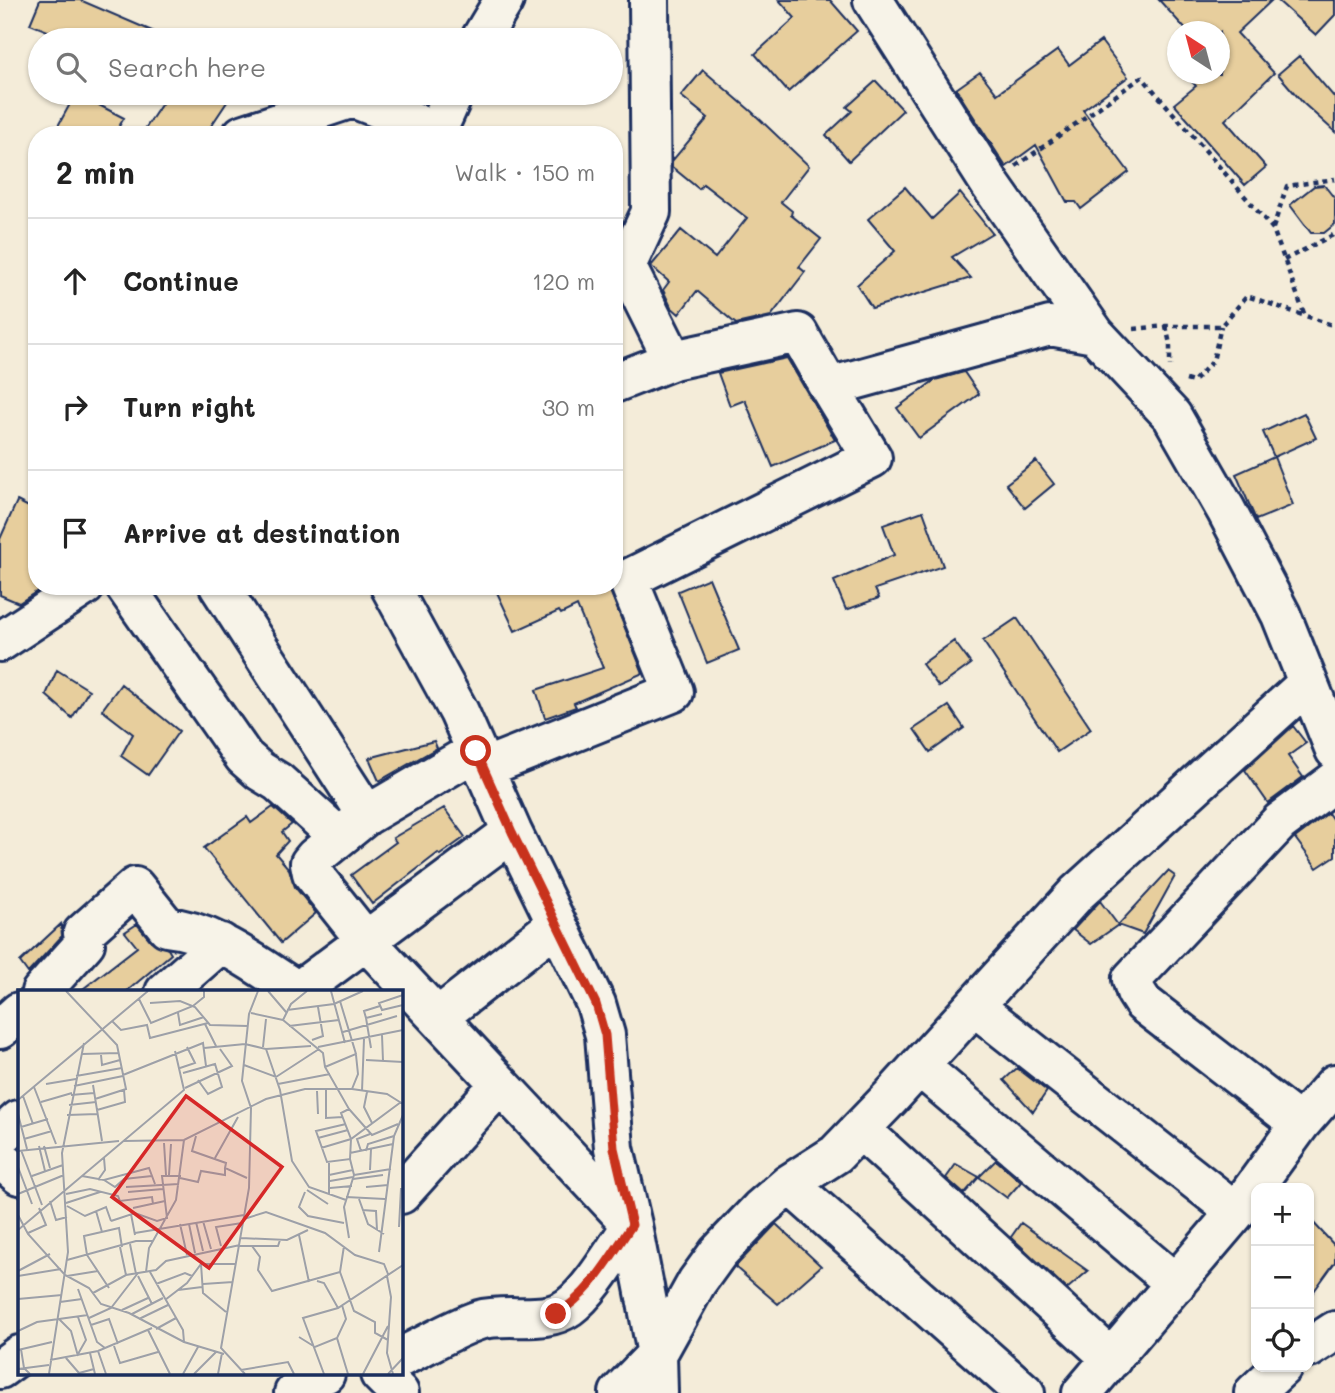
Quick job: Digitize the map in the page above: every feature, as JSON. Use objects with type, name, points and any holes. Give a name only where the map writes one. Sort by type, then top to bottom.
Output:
[{"type":"street","points":[[487,28],[503,0]]},
{"type":"street","points":[[649,0],[652,212],[626,266],[673,360]]},
{"type":"street","points":[[873,0],[990,184],[1095,334],[1172,416],[1226,510],[1281,615],[1308,683],[1332,730]]},
{"type":"street","points":[[269,126],[332,105]]},
{"type":"street","points":[[370,105],[419,126]]},
{"type":"street","points":[[439,126],[449,105]]},
{"type":"street","points":[[829,387],[1050,326],[1095,334]]},
{"type":"street","points":[[394,986],[366,941],[312,873],[310,863],[315,857],[353,826],[480,760],[674,692],[628,579],[872,458],[798,333],[673,360],[623,379]]},
{"type":"street","points":[[0,642],[71,595]]},
{"type":"street","points":[[131,595],[244,757],[260,771],[353,826]]},
{"type":"street","points":[[224,595],[353,826]]},
{"type":"street","points":[[395,595],[458,712],[512,832],[596,1004],[605,1035],[614,1148],[657,1354],[658,1393]]},
{"type":"street","points":[[620,1393],[657,1354],[697,1282],[718,1253],[760,1209],[789,1184],[836,1154],[1077,892],[1308,683]]},
{"type":"street","points":[[1300,1124],[1143,1003],[1132,979],[1280,822],[1335,781]]},
{"type":"street","points":[[300,990],[512,832]]},
{"type":"street","points":[[43,990],[85,943],[83,933],[135,887],[167,926],[190,929],[221,943],[294,990]]},
{"type":"street","points":[[438,1017],[557,925]]},
{"type":"street","points":[[167,990],[221,943]]},
{"type":"street","points":[[402,992],[438,1017],[632,1225]]},
{"type":"street","points":[[974,1006],[1236,1212]]},
{"type":"street","points":[[0,1029],[18,1013]]},
{"type":"street","points":[[919,1066],[1176,1284]]},
{"type":"street","points":[[404,1182],[500,1084]]},
{"type":"street","points":[[1082,1393],[1236,1212],[1300,1124],[1335,1084]]},
{"type":"street","points":[[0,1137],[18,1121]]},
{"type":"street","points":[[860,1129],[1112,1359]]},
{"type":"street","points":[[0,1159],[18,1174]]},
{"type":"street","points":[[789,1184],[1025,1393]]},
{"type":"street","points":[[402,1356],[455,1329],[482,1319],[556,1314],[569,1307],[582,1295],[632,1225]]},
{"type":"street","points":[[1314,1345],[1335,1331]]},
{"type":"street","points":[[0,1370],[18,1356]]},
{"type":"street","points":[[1254,1393],[1277,1372]]},
{"type":"street","points":[[382,1376],[399,1393]]},
{"type":"path","points":[[990,184],[1142,77],[1273,229],[1305,316]]},
{"type":"path","points":[[1273,229],[1287,186],[1335,178]]},
{"type":"path","points":[[1284,260],[1335,233]]},
{"type":"path","points":[[1182,379],[1193,382],[1213,361],[1221,326],[1247,296],[1335,326]]},
{"type":"path","points":[[1166,326],[1170,344],[1170,376]]},
{"type":"path","points":[[1095,334],[1166,326],[1221,326]]},
{"type":"building","points":[[40,0],[80,0],[145,28],[40,28],[30,24]]},
{"type":"building","points":[[779,0],[830,0],[857,31],[788,92],[755,54],[795,18]]},
{"type":"building","points":[[1159,0],[1272,0],[1237,33],[1274,73],[1225,120],[1266,167],[1245,185],[1174,104],[1196,86],[1194,84],[1230,84],[1230,21],[1178,21]]},
{"type":"building","points":[[1277,0],[1335,0],[1335,15],[1316,35]]},
{"type":"building","points":[[1101,41],[1128,77],[1083,110],[1129,172],[1081,209],[1076,202],[1067,202],[1036,145],[1006,167],[956,89],[980,72],[997,94],[1058,50],[1069,65]]},
{"type":"building","points":[[1299,56],[1335,98],[1335,132],[1303,103],[1278,74]]},
{"type":"building","points":[[703,70],[809,166],[781,202],[792,211],[791,215],[821,239],[799,267],[805,272],[771,316],[736,324],[697,291],[679,314],[671,307],[663,290],[669,282],[651,266],[681,230],[715,258],[747,218],[703,184],[699,189],[672,167],[672,161],[708,118],[681,96]]},
{"type":"building","points":[[876,81],[903,110],[849,161],[826,135],[852,111],[847,107]]},
{"type":"building","points":[[69,105],[99,105],[124,118],[119,126],[58,126]]},
{"type":"building","points":[[161,105],[225,105],[211,126],[147,126]]},
{"type":"building","points":[[1324,185],[1335,199],[1335,224],[1324,233],[1311,233],[1290,205],[1314,186]]},
{"type":"building","points":[[905,187],[932,219],[960,193],[992,233],[952,257],[971,278],[872,308],[857,285],[895,251],[868,219]]},
{"type":"building","points":[[787,358],[835,440],[773,467],[745,400],[730,406],[718,373]]},
{"type":"building","points":[[964,372],[979,394],[919,438],[897,408],[935,380]]},
{"type":"building","points":[[1304,413],[1316,438],[1274,457],[1263,432]]},
{"type":"building","points":[[1274,457],[1293,505],[1256,520],[1236,474]]},
{"type":"building","points":[[1036,461],[1054,484],[1025,508],[1006,484]]},
{"type":"building","points":[[17,501],[28,506],[28,595],[31,595],[19,603],[0,595],[0,539]]},
{"type":"building","points":[[923,511],[943,566],[875,589],[879,598],[846,610],[834,581],[894,555],[883,525]]},
{"type":"building","points":[[709,578],[739,650],[707,663],[678,591]]},
{"type":"building","points":[[498,595],[612,595],[643,673],[574,703],[576,707],[545,718],[536,690],[603,668],[577,606],[515,631]]},
{"type":"building","points":[[1017,618],[1091,729],[1057,752],[983,641]]},
{"type":"building","points":[[954,641],[971,664],[939,687],[922,664]]},
{"type":"building","points":[[57,670],[89,690],[72,718],[46,695]]},
{"type":"building","points":[[121,684],[179,731],[148,775],[121,756],[133,734],[102,710]]},
{"type":"building","points":[[949,706],[964,728],[930,752],[914,729]]},
{"type":"building","points":[[1293,726],[1306,743],[1288,756],[1303,777],[1268,803],[1245,770]]},
{"type":"building","points":[[434,741],[437,748],[379,781],[369,758]]},
{"type":"building","points":[[273,807],[292,824],[282,832],[288,841],[276,854],[289,869],[295,887],[316,913],[281,943],[204,848],[247,817],[251,823]]},
{"type":"building","points":[[444,808],[465,837],[440,855],[438,853],[372,904],[351,875],[396,842],[393,838]]},
{"type":"building","points":[[1328,813],[1335,823],[1335,856],[1317,868],[1295,838]]},
{"type":"building","points":[[1168,871],[1175,876],[1143,934],[1118,925]]},
{"type":"building","points":[[1100,901],[1118,925],[1091,944],[1073,930]]},
{"type":"building","points":[[61,924],[62,936],[28,973],[20,962]]},
{"type":"building","points":[[137,924],[151,941],[168,949],[171,954],[128,990],[82,990],[137,947],[125,932]]},
{"type":"building","points":[[1017,1068],[1047,1091],[1033,1112],[1004,1080]]},
{"type":"building","points":[[996,1160],[1021,1182],[1007,1198],[979,1177]]},
{"type":"building","points":[[956,1164],[979,1177],[964,1194],[946,1178]]},
{"type":"building","points":[[1021,1223],[1088,1271],[1067,1289],[1011,1237]]},
{"type":"building","points":[[1314,1223],[1335,1246],[1335,1262],[1314,1291]]},
{"type":"building","points":[[776,1224],[821,1266],[778,1304],[735,1267]]},
{"type":"route","points":[[476,751],[512,832],[596,1004],[605,1035],[614,1148],[632,1225],[582,1295],[556,1314]]}]
